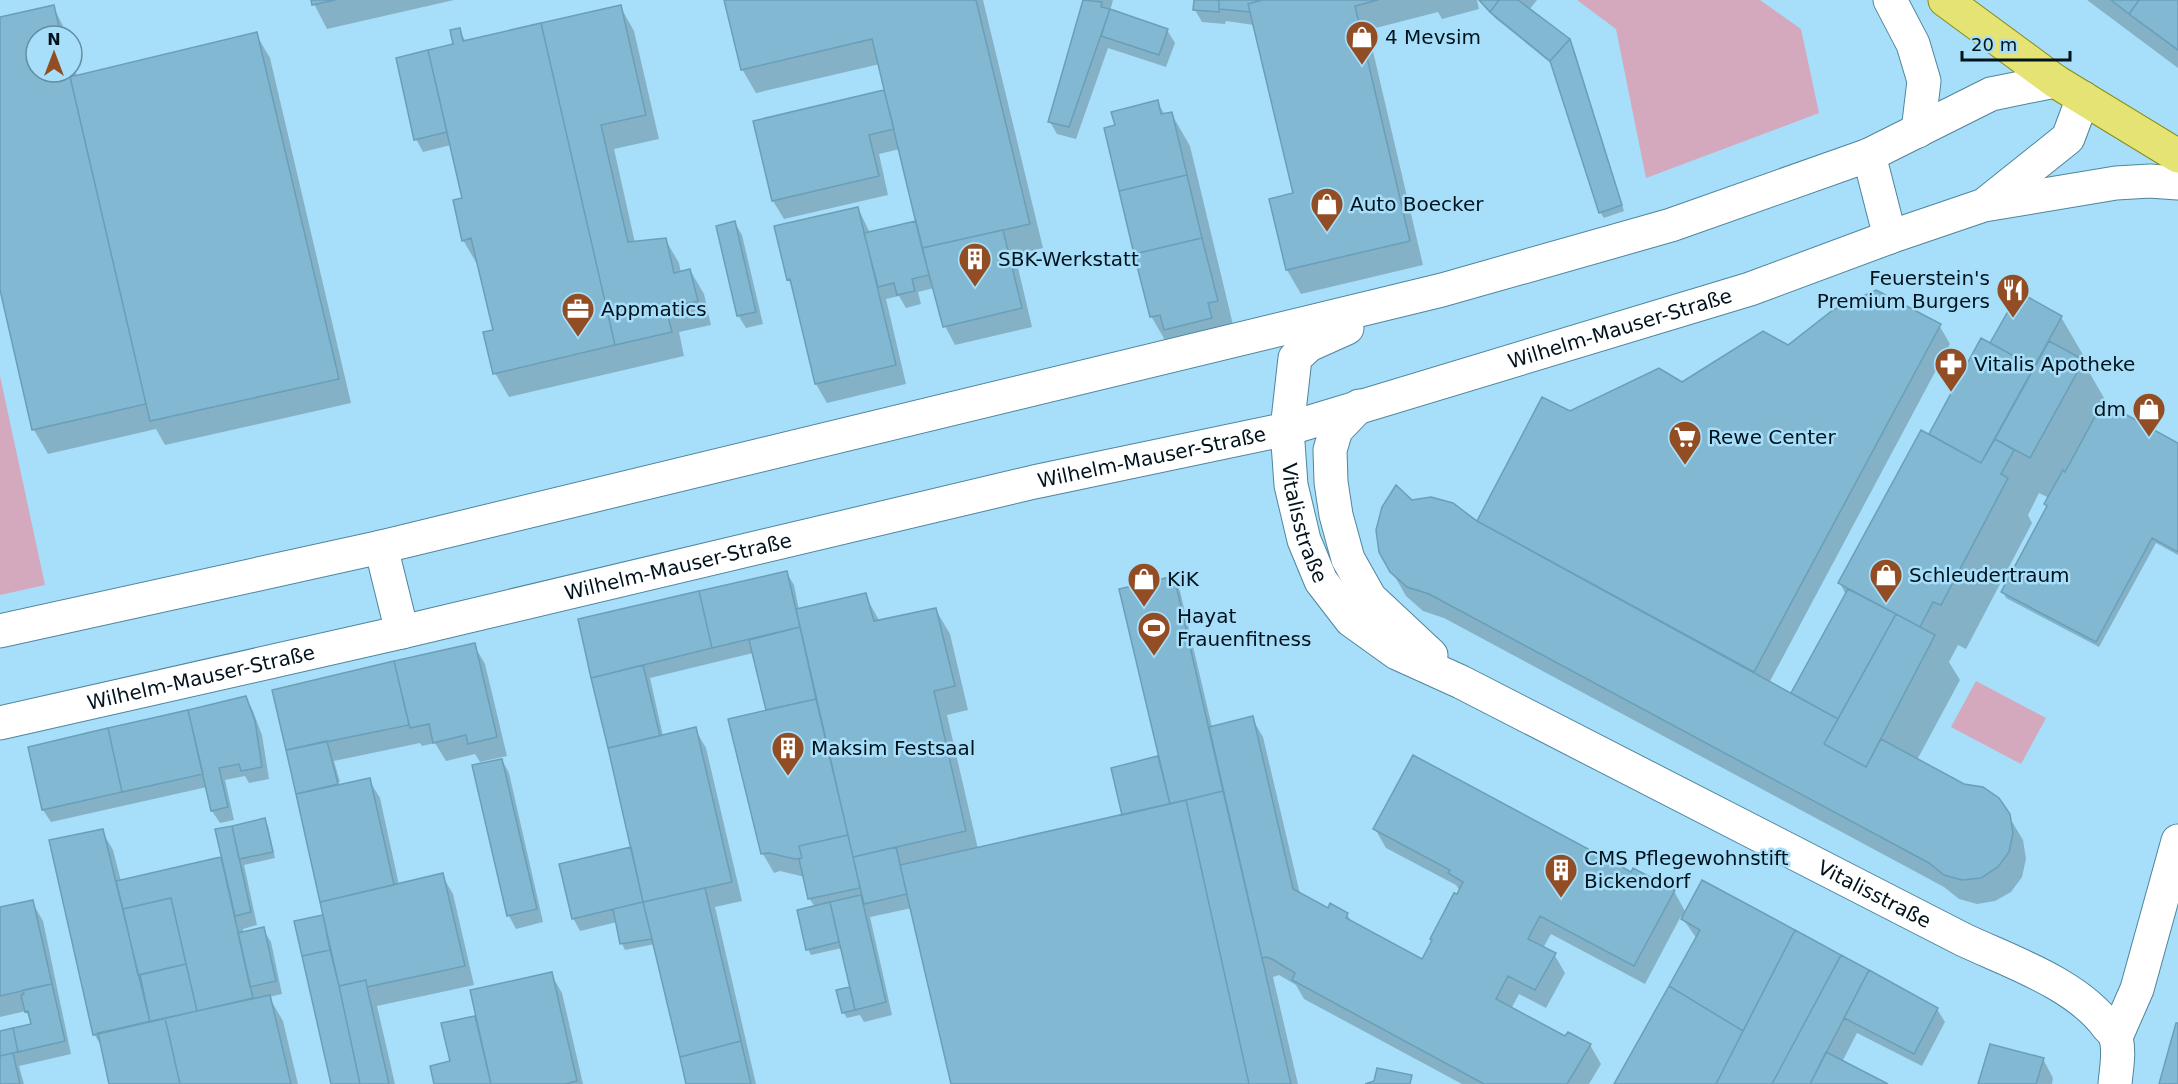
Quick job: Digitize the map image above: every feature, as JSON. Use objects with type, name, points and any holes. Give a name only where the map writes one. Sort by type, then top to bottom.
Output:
[{"type":"main road","points":[[1945,0],[2055,81],[2178,156]]},
{"type":"street","points":[[1890,0],[1913,44],[1924,81],[1918,131]]},
{"type":"street","points":[[0,631],[381,547],[1422,294],[1671,225],[1869,155],[1991,94],[2055,81]]},
{"type":"street","name":"Wilhelm-Mauser-Straße","points":[[1984,205],[2068,138],[2083,98]]},
{"type":"street","points":[[1869,155],[1890,237]]},
{"type":"street","name":"Wilhelm-Mauser-Straße","points":[[0,723],[402,632],[1011,488],[1287,429],[1750,289],[1984,205],[2116,183],[2150,181],[2178,183]]},
{"type":"street","name":"Vitalisstraße","points":[[1422,294],[1309,345],[1295,358],[1287,429],[1291,485],[1304,540],[1321,582],[1351,620],[1397,652],[1461,682],[1964,940],[2048,980],[2075,995],[2100,1015],[2116,1037]]},
{"type":"street","name":"Vitalisstraße","points":[[1359,406],[1336,430],[1330,450],[1331,482],[1336,515],[1348,559],[1370,598],[1461,682]]},
{"type":"street","points":[[381,547],[402,632]]},
{"type":"street","points":[[2115,1084],[2118,1059],[2116,1037],[2137,989],[2178,841]]},
{"type":"shaded area","points":[[1577,0],[1760,0],[1801,29],[1819,113],[1646,178],[1616,29]]},
{"type":"shaded area","points":[[0,376],[45,585],[0,595]]},
{"type":"shaded area","points":[[1976,681],[2046,718],[2021,764],[1951,727]]},
{"type":"building","points":[[311,0],[335,0],[312,5]]},
{"type":"building","points":[[724,0],[976,0],[1030,224],[922,248],[872,39],[741,70]]},
{"type":"building","points":[[1083,0],[1102,2],[1101,7],[1110,9],[1069,127],[1048,122]]},
{"type":"building","points":[[1194,0],[1219,0],[1219,12],[1193,10]]},
{"type":"building","points":[[1219,0],[1262,0],[1248,4],[1250,12],[1219,9]]},
{"type":"building","points":[[1262,0],[1378,0],[1355,6],[1410,241],[1286,270],[1269,199],[1293,193],[1248,4]]},
{"type":"building","points":[[1479,0],[1499,0],[1490,12]]},
{"type":"building","points":[[1499,0],[1518,0],[1570,39],[1550,61],[1490,12]]},
{"type":"building","points":[[2111,0],[2139,0],[2129,14]]},
{"type":"building","points":[[2139,0],[2178,0],[2178,50],[2129,14]]},
{"type":"building","points":[[54,5],[58,24],[24,24],[24,84],[72,84],[146,404],[32,430],[0,290],[0,17]]},
{"type":"building","points":[[621,5],[646,115],[601,125],[628,242],[666,238],[674,273],[690,269],[698,301],[666,308],[672,332],[615,345],[541,23]]},
{"type":"building","points":[[1110,9],[1168,29],[1159,55],[1101,36]]},
{"type":"building","points":[[541,23],[615,345],[493,374],[483,332],[493,330],[471,238],[462,241],[453,200],[462,198],[428,50],[453,44],[450,30],[460,28],[463,41]]},
{"type":"building","points":[[257,32],[339,379],[150,421],[72,84],[84,84],[84,74]]},
{"type":"building","points":[[1570,39],[1622,205],[1599,213],[1550,61]]},
{"type":"building","points":[[428,50],[447,132],[414,140],[396,58]]},
{"type":"building","points":[[884,90],[894,129],[869,135],[879,176],[772,201],[753,121]]},
{"type":"building","points":[[1158,100],[1161,114],[1172,112],[1187,175],[1119,191],[1104,128],[1115,125],[1111,112]]},
{"type":"building","points":[[1187,175],[1202,238],[1134,254],[1119,191]]},
{"type":"building","points":[[858,207],[896,365],[815,384],[790,279],[787,280],[774,226]]},
{"type":"building","points":[[735,221],[756,312],[737,316],[716,226]]},
{"type":"building","points":[[916,221],[929,275],[912,279],[915,291],[897,295],[894,283],[878,287],[864,233]]},
{"type":"building","name":"SBK-Werkstatt","points":[[1003,230],[1022,308],[943,327],[922,248]]},
{"type":"building","points":[[1202,238],[1218,301],[1208,303],[1212,318],[1164,330],[1160,315],[1150,317],[1134,254]]},
{"type":"building","name":"Rewe Center","points":[[1876,290],[1941,324],[1754,672],[1477,521],[1542,397],[1570,411],[1659,368],[1682,382],[1763,331],[1788,345],[1833,310]]},
{"type":"building","points":[[2019,292],[2062,316],[2034,367],[1990,343]]},
{"type":"building","points":[[1981,338],[2034,367],[1981,463],[1929,434]]},
{"type":"building","points":[[2049,341],[2084,360],[2030,458],[1995,439]]},
{"type":"building","points":[[2103,402],[2178,443],[2178,552],[2152,538],[2096,642],[2001,592],[2047,506],[2044,504],[2063,470],[2065,472]]},
{"type":"building","points":[[1921,430],[1981,463],[1995,439],[2014,450],[2001,474],[2008,478],[1941,605],[1933,602],[1920,627],[1838,583]]},
{"type":"building","points":[[1396,485],[1412,500],[1431,497],[1453,503],[1477,521],[1838,719],[1824,744],[1866,767],[1881,739],[1964,784],[1983,787],[1999,798],[2010,814],[2013,833],[2009,852],[1998,867],[1981,878],[1962,880],[1944,875],[1929,863],[1429,594],[1407,587],[1390,572],[1379,552],[1376,530],[1382,507]]},
{"type":"building","points":[[787,571],[800,627],[712,648],[699,591]]},
{"type":"building","points":[[1174,576],[1223,791],[1170,804],[1119,589]]},
{"type":"building","points":[[1848,589],[1896,614],[1838,719],[1791,693]]},
{"type":"building","points":[[699,591],[712,648],[591,678],[578,619]]},
{"type":"building","points":[[866,593],[874,621],[936,608],[955,686],[934,691],[966,831],[853,857],[796,609]]},
{"type":"building","points":[[1896,614],[1935,635],[1866,767],[1824,744]]},
{"type":"building","points":[[800,627],[816,699],[766,710],[749,640]]},
{"type":"building","points":[[475,643],[497,737],[468,744],[466,735],[433,743],[429,724],[410,728],[394,661]]},
{"type":"building","points":[[394,661],[409,725],[286,750],[272,690]]},
{"type":"building","points":[[643,665],[660,736],[608,748],[591,678]]},
{"type":"building","points":[[246,696],[255,721],[262,767],[241,771],[239,764],[219,768],[228,807],[211,811],[188,710]]},
{"type":"building","name":"Maksim Festsaal","points":[[816,699],[848,835],[799,846],[802,858],[761,854],[728,719]]},
{"type":"building","points":[[188,710],[203,774],[122,792],[108,728]]},
{"type":"building","name":"CMS Pflegewohnstift Bickendorf","points":[[1253,716],[1293,889],[1328,908],[1330,903],[1348,913],[1346,918],[1422,959],[1454,893],[1457,894],[1463,882],[1448,873],[1450,870],[1373,829],[1413,755],[1631,872],[1633,868],[1675,890],[1634,966],[1540,916],[1528,939],[1556,953],[1535,990],[1508,976],[1496,999],[1565,1036],[1568,1032],[1591,1044],[1567,1084],[1484,1084],[1292,980],[1295,973],[1272,959],[1262,958],[1209,727]]},
{"type":"building","points":[[696,727],[732,882],[643,902],[608,748]]},
{"type":"building","points":[[108,728],[122,792],[42,810],[28,747]]},
{"type":"building","points":[[327,741],[338,784],[296,794],[286,750]]},
{"type":"building","points":[[1158,756],[1170,804],[1122,815],[1111,768]]},
{"type":"building","points":[[502,759],[537,909],[507,916],[472,765]]},
{"type":"building","points":[[370,778],[394,885],[320,902],[296,794]]},
{"type":"building","points":[[1223,791],[1291,1084],[1249,1084],[1186,800]]},
{"type":"building","points":[[1186,800],[1249,1084],[951,1084],[900,865]]},
{"type":"building","points":[[265,818],[273,852],[239,859],[232,826]]},
{"type":"building","points":[[232,826],[251,912],[235,916],[215,829]]},
{"type":"building","points":[[103,829],[150,1022],[93,1035],[49,840]]},
{"type":"building","points":[[848,835],[860,888],[808,899],[799,859],[802,858],[799,846]]},
{"type":"building","points":[[631,847],[643,902],[572,919],[559,864]]},
{"type":"building","points":[[896,847],[907,894],[864,904],[853,857]]},
{"type":"building","points":[[221,857],[253,998],[197,1011],[171,898],[123,909],[116,881]]},
{"type":"building","points":[[443,873],[465,966],[367,987],[366,980],[339,986],[320,902]]},
{"type":"building","points":[[1702,880],[1795,930],[1743,1031],[1669,986],[1700,930],[1681,919]]},
{"type":"building","points":[[705,888],[741,1041],[680,1057],[643,902]]},
{"type":"building","points":[[861,895],[886,1002],[855,1010],[830,902]]},
{"type":"building","points":[[171,898],[186,964],[138,975],[123,909]]},
{"type":"building","points":[[33,900],[52,984],[0,996],[0,907]]},
{"type":"building","points":[[643,902],[652,939],[620,944],[613,909]]},
{"type":"building","points":[[830,902],[839,942],[806,950],[797,910]]},
{"type":"building","points":[[323,915],[330,950],[302,956],[294,921]]},
{"type":"building","points":[[264,927],[276,981],[250,987],[238,933]]},
{"type":"building","points":[[1795,930],[1841,955],[1772,1084],[1716,1084]]},
{"type":"building","points":[[330,950],[360,1084],[331,1084],[302,956]]},
{"type":"building","points":[[1841,955],[1869,970],[1810,1084],[1772,1084]]},
{"type":"building","points":[[186,964],[197,1011],[150,1022],[140,975]]},
{"type":"building","points":[[1869,970],[1938,1008],[1914,1054],[1844,1018]]},
{"type":"building","points":[[552,972],[577,1081],[565,1084],[491,1084],[470,990]]},
{"type":"building","points":[[366,980],[389,1084],[360,1084],[339,986]]},
{"type":"building","points":[[52,984],[65,1041],[18,1052],[13,1028],[31,1024],[21,995],[24,994],[23,990]]},
{"type":"building","points":[[1669,986],[1743,1031],[1716,1084],[1614,1084]]},
{"type":"building","points":[[850,987],[855,1010],[842,1013],[836,990]]},
{"type":"building","points":[[270,995],[291,1084],[180,1084],[165,1018]]},
{"type":"building","points":[[475,1016],[491,1084],[434,1084],[430,1066],[450,1061],[441,1023]]},
{"type":"building","points":[[165,1018],[180,1084],[109,1084],[98,1033]]},
{"type":"building","points":[[2176,1023],[2178,1023],[2178,1084],[2159,1084]]},
{"type":"building","points":[[13,1028],[18,1052],[0,1056],[0,1031]]},
{"type":"building","points":[[741,1041],[751,1084],[686,1084],[680,1057]]},
{"type":"building","points":[[1990,1044],[2044,1058],[2036,1084],[1978,1084]]},
{"type":"building","points":[[1826,1052],[1888,1084],[1810,1084]]},
{"type":"building","points":[[13,1053],[20,1084],[0,1084],[0,1056]]},
{"type":"building","points":[[1377,1068],[1412,1075],[1410,1084],[1365,1084],[1374,1081]]},
{"type":"place","name":"4 Mevsim","points":[[1362,66]]},
{"type":"place","name":"Auto Boecker","points":[[1327,233]]},
{"type":"place","name":"SBK-Werkstatt","points":[[975,288]]},
{"type":"place","name":"Feuerstein's Premium Burgers","points":[[2013,319]]},
{"type":"place","name":"Appmatics","points":[[578,338]]},
{"type":"place","name":"Vitalis Apotheke","points":[[1951,393]]},
{"type":"place","name":"dm","points":[[2149,438]]},
{"type":"place","name":"Rewe Center","points":[[1685,466]]},
{"type":"place","name":"Schleudertraum","points":[[1886,604]]},
{"type":"place","name":"KiK","points":[[1144,608]]},
{"type":"place","name":"Hayat Frauenfitness","points":[[1154,657]]},
{"type":"place","name":"Maksim Festsaal","points":[[788,777]]},
{"type":"place","name":"CMS Pflegewohnstift Bickendorf","points":[[1561,899]]}]
